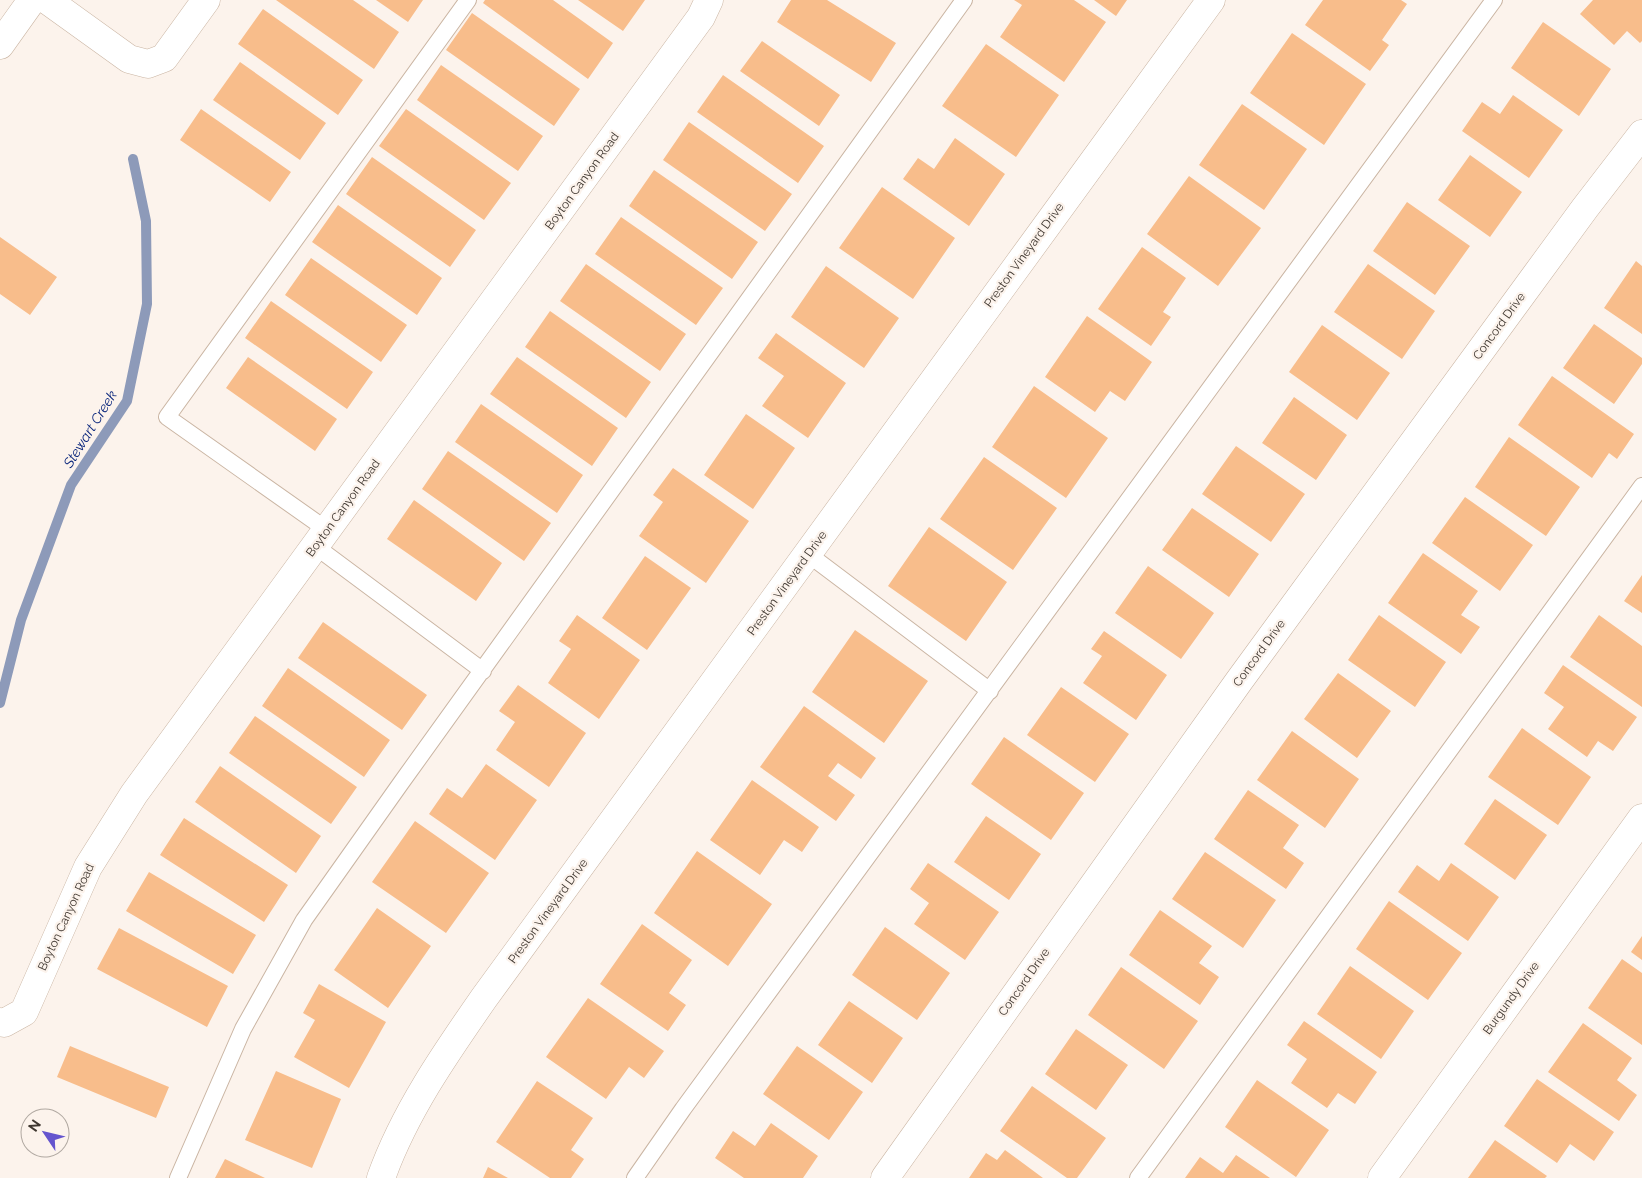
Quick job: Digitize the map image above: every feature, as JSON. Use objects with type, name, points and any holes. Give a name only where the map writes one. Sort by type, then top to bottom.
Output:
[{"type":"street","points":[[0,45],[32,0]]},
{"type":"street","points":[[47,0],[129,59],[148,64],[164,58],[206,0]]},
{"type":"street","name":"Boyton Canyon Road","points":[[0,1022],[4,1023],[24,1012],[88,867],[134,794],[701,17],[709,0]]},
{"type":"street","name":"Preston Vineyard Drive","points":[[381,1178],[416,1106],[447,1051],[1211,0]]},
{"type":"street","name":"Concord Drive","points":[[885,1178],[1239,681],[1585,208],[1642,134]]},
{"type":"street","name":"Burgundy Drive","points":[[1382,1178],[1642,818]]},
{"type":"lane","points":[[468,0],[167,417],[321,538],[483,671]]},
{"type":"lane","points":[[178,1178],[243,1029],[304,920],[400,783],[483,671],[964,0]]},
{"type":"lane","points":[[634,1178],[1494,0]]},
{"type":"lane","points":[[1138,1178],[1642,486]]},
{"type":"lane","points":[[808,554],[990,690]]},
{"type":"building","points":[[276,0],[353,0],[399,32],[374,69]]},
{"type":"building","points":[[376,0],[423,0],[408,22]]},
{"type":"building","points":[[485,0],[553,0],[613,43],[588,79],[483,3]]},
{"type":"building","points":[[578,0],[645,0],[623,31]]},
{"type":"building","points":[[791,0],[827,0],[896,43],[871,82],[777,22]]},
{"type":"building","points":[[1014,0],[1074,0],[1106,22],[1064,82],[1000,37],[1022,5]]},
{"type":"building","points":[[1094,0],[1127,0],[1116,16]]},
{"type":"building","points":[[1323,0],[1401,0],[1407,4],[1382,40],[1389,45],[1370,71],[1305,25]]},
{"type":"building","points":[[1593,0],[1642,0],[1642,41],[1640,43],[1627,31],[1614,45],[1580,14]]},
{"type":"building","points":[[263,9],[363,80],[338,115],[238,44]]},
{"type":"building","points":[[472,13],[580,89],[554,126],[446,50]]},
{"type":"building","points":[[1543,22],[1611,69],[1579,116],[1511,68]]},
{"type":"building","points":[[1292,33],[1366,84],[1324,145],[1250,93]]},
{"type":"building","points":[[762,41],[840,95],[819,126],[740,71]]},
{"type":"building","points":[[986,44],[1059,95],[1016,157],[942,106]]},
{"type":"building","points":[[240,62],[326,123],[300,160],[213,100]]},
{"type":"building","points":[[441,65],[543,136],[518,171],[417,100]]},
{"type":"building","points":[[723,75],[824,146],[798,183],[697,112]]},
{"type":"building","points":[[1513,95],[1563,130],[1529,178],[1462,131],[1482,102],[1500,114]]},
{"type":"building","points":[[1242,104],[1307,149],[1264,210],[1199,165]]},
{"type":"building","points":[[201,109],[291,172],[270,202],[180,140]]},
{"type":"building","points":[[406,109],[511,183],[484,220],[379,146]]},
{"type":"building","points":[[689,122],[792,194],[765,231],[663,160]]},
{"type":"building","points":[[955,138],[1005,174],[969,226],[903,179],[918,158],[934,169]]},
{"type":"building","points":[[1470,155],[1522,192],[1490,237],[1438,200]]},
{"type":"building","points":[[372,157],[476,230],[450,267],[346,194]]},
{"type":"building","points":[[654,170],[758,242],[732,279],[629,206]]},
{"type":"building","points":[[1189,176],[1261,228],[1218,286],[1147,234]]},
{"type":"building","points":[[882,187],[955,238],[913,299],[839,248]]},
{"type":"building","points":[[1407,202],[1470,246],[1435,295],[1373,251]]},
{"type":"building","points":[[338,205],[442,278],[417,315],[312,242]]},
{"type":"building","points":[[621,217],[723,288],[696,325],[595,254]]},
{"type":"building","points":[[0,237],[57,277],[30,315],[0,294]]},
{"type":"building","points":[[1142,247],[1186,278],[1163,312],[1171,317],[1151,346],[1098,309]]},
{"type":"building","points":[[311,258],[407,325],[381,362],[285,295]]},
{"type":"building","points":[[1636,261],[1642,266],[1642,334],[1604,308]]},
{"type":"building","points":[[586,264],[686,334],[660,371],[560,301]]},
{"type":"building","points":[[1368,264],[1435,311],[1402,359],[1334,312]]},
{"type":"building","points":[[826,266],[899,318],[864,368],[791,317]]},
{"type":"building","points":[[271,301],[373,372],[347,409],[245,338]]},
{"type":"building","points":[[550,311],[651,382],[626,418],[525,347]]},
{"type":"building","points":[[1087,316],[1152,362],[1125,401],[1110,391],[1095,412],[1045,377]]},
{"type":"building","points":[[1594,324],[1642,358],[1642,364],[1614,404],[1563,368]]},
{"type":"building","points":[[1322,325],[1390,373],[1357,420],[1289,372]]},
{"type":"building","points":[[776,333],[846,383],[808,438],[762,406],[784,376],[758,358]]},
{"type":"building","points":[[248,357],[337,419],[315,451],[226,388]]},
{"type":"building","points":[[517,357],[618,428],[592,466],[490,394]]},
{"type":"building","points":[[1552,376],[1634,434],[1617,459],[1609,453],[1592,478],[1518,425]]},
{"type":"building","points":[[1034,386],[1108,438],[1066,498],[992,447]]},
{"type":"building","points":[[1294,397],[1347,435],[1316,480],[1262,443]]},
{"type":"building","points":[[481,404],[583,475],[557,513],[455,442]]},
{"type":"building","points":[[746,414],[795,448],[753,509],[704,475]]},
{"type":"building","points":[[1509,437],[1580,487],[1546,536],[1475,487]]},
{"type":"building","points":[[1236,446],[1305,494],[1271,542],[1202,494]]},
{"type":"building","points":[[448,451],[551,523],[524,561],[422,489]]},
{"type":"building","points":[[984,457],[1057,508],[1013,570],[940,519]]},
{"type":"building","points":[[673,468],[749,521],[706,583],[639,536],[663,502],[653,495]]},
{"type":"building","points":[[1465,497],[1533,545],[1500,591],[1432,543]]},
{"type":"building","points":[[414,500],[502,563],[476,601],[387,539]]},
{"type":"building","points":[[1192,508],[1259,554],[1229,597],[1162,550]]},
{"type":"building","points":[[929,527],[1007,582],[966,641],[888,586]]},
{"type":"building","points":[[1423,553],[1478,591],[1461,615],[1480,627],[1461,654],[1388,603]]},
{"type":"building","points":[[645,556],[691,588],[647,650],[602,618]]},
{"type":"building","points":[[1148,566],[1214,613],[1181,659],[1115,613]]},
{"type":"building","points":[[1642,575],[1642,613],[1624,601]]},
{"type":"building","points":[[577,615],[640,660],[599,719],[548,683],[571,649],[559,641]]},
{"type":"building","points":[[1379,615],[1446,662],[1415,707],[1348,660]]},
{"type":"building","points":[[1599,615],[1642,646],[1642,707],[1570,657]]},
{"type":"building","points":[[323,622],[427,695],[402,730],[298,658]]},
{"type":"building","points":[[855,630],[928,681],[884,743],[812,692]]},
{"type":"building","points":[[1104,631],[1167,675],[1136,720],[1083,683],[1102,656],[1091,649]]},
{"type":"building","points":[[1563,665],[1637,717],[1613,751],[1598,741],[1587,757],[1548,729],[1564,707],[1544,693]]},
{"type":"building","points":[[288,668],[390,740],[364,777],[262,706]]},
{"type":"building","points":[[1338,673],[1391,711],[1357,758],[1304,719]]},
{"type":"building","points":[[518,685],[586,733],[549,787],[496,750],[515,722],[499,711]]},
{"type":"building","points":[[1061,687],[1129,734],[1095,782],[1027,735]]},
{"type":"building","points":[[804,706],[876,758],[861,779],[838,763],[828,776],[855,795],[836,821],[760,767]]},
{"type":"building","points":[[255,716],[357,787],[331,824],[229,753]]},
{"type":"building","points":[[1522,728],[1591,777],[1558,825],[1488,777]]},
{"type":"building","points":[[1292,731],[1359,779],[1325,828],[1257,780]]},
{"type":"building","points":[[1004,737],[1084,793],[1051,840],[971,784]]},
{"type":"building","points":[[486,764],[537,800],[495,860],[429,814],[447,788],[462,798]]},
{"type":"building","points":[[220,766],[321,836],[296,873],[195,802]]},
{"type":"building","points":[[752,780],[819,827],[802,852],[784,840],[760,875],[710,840]]},
{"type":"building","points":[[1248,790],[1299,825],[1283,848],[1304,863],[1286,889],[1214,839]]},
{"type":"building","points":[[1495,799],[1547,835],[1515,880],[1464,844]]},
{"type":"building","points":[[986,816],[1041,854],[1009,900],[954,862]]},
{"type":"building","points":[[184,818],[288,885],[264,922],[160,855]]},
{"type":"building","points":[[415,821],[489,873],[446,933],[372,882]]},
{"type":"building","points":[[697,851],[772,904],[728,966],[654,913]]},
{"type":"building","points":[[1205,852],[1276,900],[1243,948],[1172,899]]},
{"type":"building","points":[[928,863],[999,912],[965,960],[914,924],[929,903],[910,889]]},
{"type":"building","points":[[1451,863],[1499,897],[1468,941],[1398,892],[1417,865],[1439,881]]},
{"type":"building","points":[[149,872],[256,935],[233,974],[126,911]]},
{"type":"building","points":[[1389,901],[1462,953],[1428,1000],[1356,949]]},
{"type":"building","points":[[377,908],[431,946],[388,1008],[334,970]]},
{"type":"building","points":[[1160,910],[1212,946],[1199,963],[1219,977],[1200,1005],[1129,955]]},
{"type":"building","points":[[642,924],[692,960],[669,993],[686,1005],[668,1031],[600,984]]},
{"type":"building","points":[[885,927],[950,973],[917,1020],[852,975]]},
{"type":"building","points":[[119,928],[228,986],[207,1027],[97,969]]},
{"type":"building","points":[[1642,936],[1642,960],[1631,952]]},
{"type":"building","points":[[1622,959],[1642,973],[1642,1045],[1588,1008]]},
{"type":"building","points":[[1350,966],[1414,1011],[1381,1059],[1317,1014]]},
{"type":"building","points":[[1121,967],[1198,1021],[1164,1069],[1088,1015]]},
{"type":"building","points":[[319,984],[386,1022],[349,1088],[294,1057],[315,1020],[303,1013]]},
{"type":"building","points":[[588,998],[664,1051],[644,1078],[629,1067],[606,1099],[546,1057]]},
{"type":"building","points":[[849,1001],[903,1038],[872,1083],[818,1045]]},
{"type":"building","points":[[1304,1021],[1377,1072],[1355,1104],[1338,1093],[1327,1108],[1291,1083],[1307,1059],[1287,1045]]},
{"type":"building","points":[[1583,1023],[1632,1058],[1617,1080],[1637,1095],[1619,1121],[1548,1072]]},
{"type":"building","points":[[1076,1029],[1128,1065],[1096,1110],[1045,1074]]},
{"type":"building","points":[[70,1046],[169,1087],[156,1118],[57,1077]]},
{"type":"building","points":[[797,1046],[863,1092],[829,1140],[763,1094]]},
{"type":"building","points":[[276,1071],[341,1099],[312,1168],[245,1140]]},
{"type":"building","points":[[1537,1079],[1614,1132],[1594,1161],[1570,1144],[1557,1163],[1504,1126]]},
{"type":"building","points":[[1257,1080],[1329,1130],[1296,1177],[1225,1127]]},
{"type":"building","points":[[537,1081],[593,1118],[571,1150],[584,1159],[571,1178],[550,1178],[496,1142]]},
{"type":"building","points":[[1032,1086],[1106,1138],[1077,1178],[1067,1178],[1000,1131]]},
{"type":"building","points":[[771,1123],[818,1156],[803,1178],[744,1178],[715,1158],[733,1131],[755,1146]]},
{"type":"building","points":[[1495,1140],[1547,1176],[1545,1178],[1468,1178]]},
{"type":"building","points":[[1005,1150],[1043,1178],[969,1178],[986,1153],[997,1160]]},
{"type":"building","points":[[1236,1155],[1270,1178],[1185,1178],[1200,1157],[1223,1173]]},
{"type":"building","points":[[225,1159],[265,1178],[215,1178]]},
{"type":"building","points":[[488,1167],[508,1178],[483,1178]]},
{"type":"waterway","name":"Stewart Creek","points":[[0,703],[21,620],[71,485],[127,401],[147,304],[146,221],[133,159]]}]
